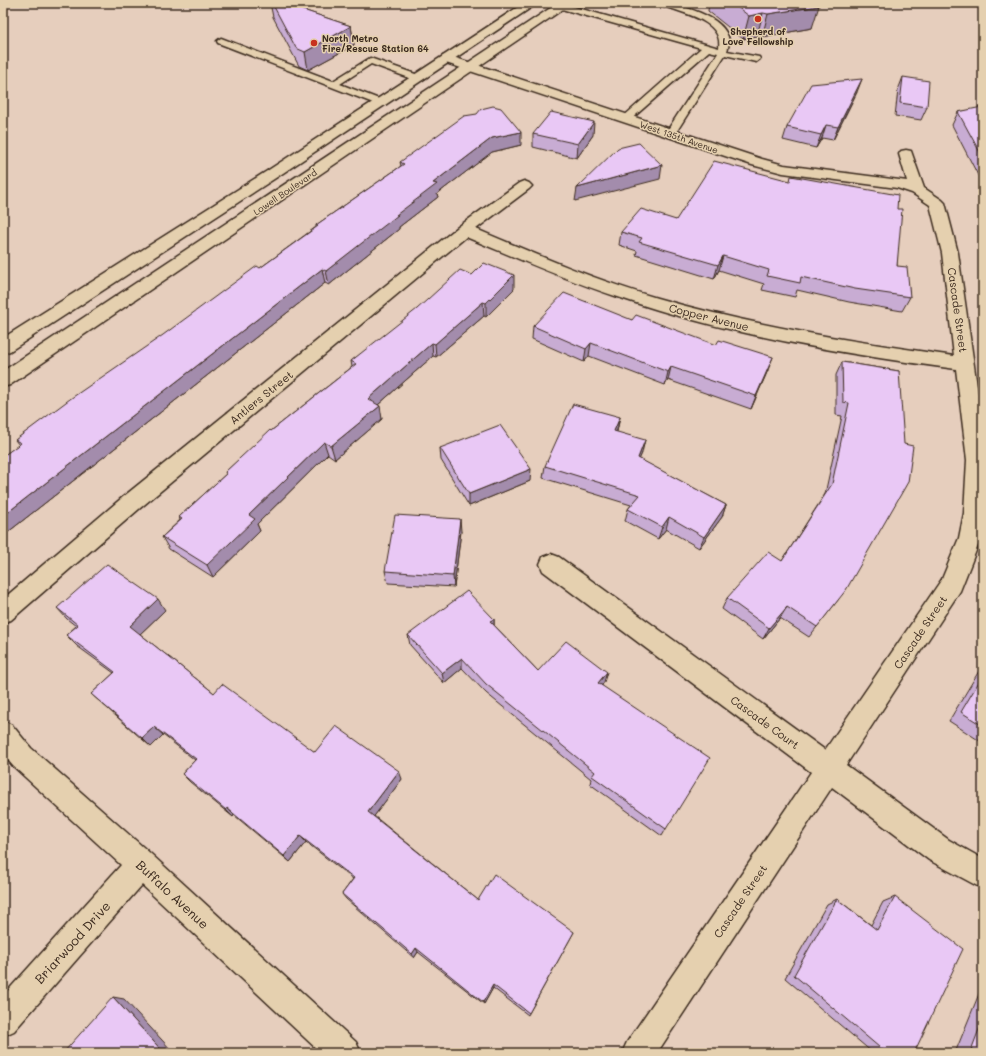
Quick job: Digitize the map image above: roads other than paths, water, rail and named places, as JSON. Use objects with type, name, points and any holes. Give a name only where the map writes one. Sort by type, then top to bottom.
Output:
[{"type":"street","points":[[3,347],[532,3]]},
{"type":"street","name":"Lowell Boulevard","points":[[3,380],[563,4]]},
{"type":"street","name":"West 135th Avenue","points":[[447,59],[757,162],[783,169],[900,184],[917,190]]},
{"type":"street","points":[[906,154],[917,190]]},
{"type":"street","name":"Antlers Street","points":[[3,613],[131,503],[464,230],[524,186]]},
{"type":"street","name":"Cascade Street","points":[[638,1053],[952,584],[970,538],[975,513],[977,460],[950,254],[937,202],[917,190]]},
{"type":"street","name":"Copper Avenue","points":[[464,230],[573,276],[651,302],[738,325],[834,345],[965,364]]},
{"type":"street","name":"Cascade Court","points":[[550,564],[939,850],[983,874]]},
{"type":"street","name":"Buffalo Avenue","points":[[3,734],[22,757],[141,864],[345,1053]]},
{"type":"street","name":"Briarwood Drive","points":[[3,1020],[141,864]]},
{"type":"lane","points":[[662,3],[691,12],[716,26],[724,35],[726,44],[723,52],[670,134]]},
{"type":"lane","points":[[563,4],[723,52],[756,59]]},
{"type":"lane","points":[[221,40],[380,103]]},
{"type":"lane","points":[[626,119],[708,47]]},
{"type":"lane","points":[[333,85],[370,61],[418,78]]},
{"type":"place","name":"Shepherd of Love Fellowship","points":[[758,19]]},
{"type":"place","name":"North Metro Fire/Rescue Station 64","points":[[314,43]]}]
